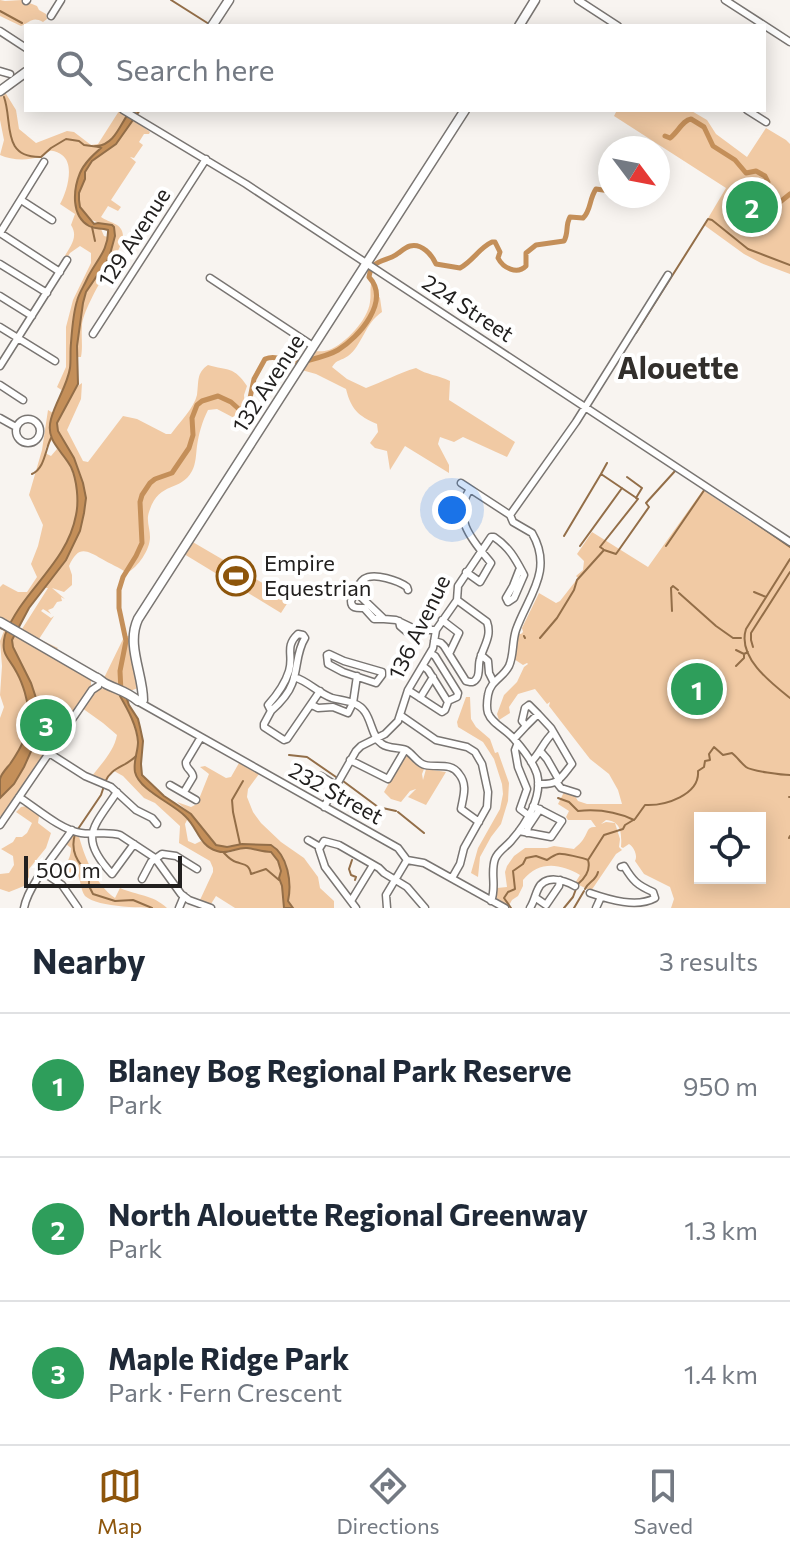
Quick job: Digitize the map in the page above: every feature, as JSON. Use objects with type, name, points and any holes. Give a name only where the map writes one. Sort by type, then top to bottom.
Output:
[{"type":"main road","points":[[213,24],[229,0]]},
{"type":"main road","points":[[520,24],[535,0]]},
{"type":"main road","points":[[0,91],[24,73]]},
{"type":"main road","name":"132 Avenue","points":[[138,696],[134,648],[136,622],[298,369],[370,266],[464,112]]},
{"type":"main road","name":"232 Street","points":[[2,623],[99,683],[138,696]]},
{"type":"street","points":[[51,16],[61,0]]},
{"type":"street","points":[[578,0],[615,24]]},
{"type":"street","points":[[725,0],[762,24]]},
{"type":"street","points":[[766,26],[790,42]]},
{"type":"street","points":[[1,32],[24,47]]},
{"type":"street","points":[[0,71],[10,74]]},
{"type":"street","name":"224 Street","points":[[125,112],[206,159],[790,542]]},
{"type":"street","points":[[750,112],[766,122]]},
{"type":"street","name":"129 Avenue","points":[[93,334],[206,159]]},
{"type":"street","points":[[44,162],[0,233],[60,272]]},
{"type":"street","points":[[21,200],[52,220]]},
{"type":"street","points":[[1,361],[67,260]]},
{"type":"street","points":[[0,264],[47,293]]},
{"type":"street","points":[[527,833],[537,808],[537,773],[516,742],[487,711],[488,691],[493,681],[508,667],[516,632],[536,590],[539,573],[540,557],[533,535],[511,521],[510,515],[585,407],[668,275]]},
{"type":"street","points":[[210,278],[311,350]]},
{"type":"street","points":[[0,296],[32,316]]},
{"type":"street","points":[[0,327],[55,361]]},
{"type":"street","points":[[0,385],[23,400]]},
{"type":"street","points":[[0,418],[16,427]]},
{"type":"street","points":[[461,483],[510,515]]},
{"type":"street","points":[[466,572],[480,582],[491,563],[469,534],[463,515],[463,502],[470,489]]},
{"type":"street","name":"136 Avenue","points":[[324,807],[359,748],[391,730],[398,721],[408,690],[430,653],[436,630],[457,600],[457,588],[490,538],[494,537],[509,548],[520,568]]},
{"type":"street","points":[[520,568],[524,575],[520,587],[512,601],[508,602],[506,598],[520,568]]},
{"type":"street","points":[[408,590],[400,583],[366,578],[359,584],[351,601],[355,608],[364,608],[374,619],[436,630]]},
{"type":"street","points":[[355,594],[384,619]]},
{"type":"street","points":[[434,641],[441,643],[466,681],[472,682],[477,678],[489,625],[457,600]]},
{"type":"street","points":[[442,620],[459,635],[449,654]]},
{"type":"street","points":[[285,689],[291,659],[289,645],[296,635],[302,634],[305,638],[294,677],[285,689],[268,705],[271,711],[264,726],[287,739],[320,691]]},
{"type":"street","points":[[430,653],[458,693],[457,697],[448,701]]},
{"type":"street","points":[[332,654],[383,674],[377,683],[357,676],[328,664],[327,655],[332,654]]},
{"type":"street","points":[[481,655],[488,661],[493,681]]},
{"type":"street","points":[[408,690],[442,712],[448,707],[448,701],[423,666]]},
{"type":"street","points":[[312,705],[349,712],[357,676]]},
{"type":"street","points":[[294,677],[329,697],[353,703],[364,710],[376,738],[384,746],[405,750],[424,765],[448,766],[458,772],[464,784],[461,809],[479,822]]},
{"type":"street","points":[[420,698],[433,677]]},
{"type":"street","points":[[1,820],[99,683]]},
{"type":"street","points":[[430,704],[440,690]]},
{"type":"street","name":"232 Street","points":[[138,696],[201,737],[398,848],[407,860],[424,863],[505,908]]},
{"type":"street","points":[[526,726],[522,720],[526,706],[531,706],[551,728],[572,764],[558,782],[538,784]]},
{"type":"street","points":[[528,815],[520,809],[527,789],[515,750],[516,742],[526,726],[538,714]]},
{"type":"street","points":[[400,715],[436,740],[467,747],[479,758],[486,775],[488,799],[484,814],[464,848],[452,878]]},
{"type":"street","points":[[531,762],[553,733]]},
{"type":"street","points":[[184,792],[193,777],[186,762],[201,737]]},
{"type":"street","points":[[350,760],[388,779],[405,750]]},
{"type":"street","points":[[541,752],[553,767],[563,789],[577,793]]},
{"type":"street","points":[[49,753],[117,792],[157,824]]},
{"type":"street","points":[[321,776],[337,786]]},
{"type":"street","points":[[170,785],[196,800]]},
{"type":"street","points":[[117,792],[93,828],[93,846],[112,874],[134,844]]},
{"type":"street","points":[[19,797],[72,830],[114,833],[134,844],[155,858],[184,896],[211,908]]},
{"type":"street","points":[[490,900],[494,891],[493,870],[498,853],[537,808]]},
{"type":"street","points":[[519,831],[551,837],[562,821],[537,808]]},
{"type":"street","points":[[24,908],[26,899],[72,830]]},
{"type":"street","points":[[308,840],[339,845],[407,887],[425,908]]},
{"type":"street","points":[[322,844],[319,852],[325,867],[356,908]]},
{"type":"street","points":[[142,879],[161,854],[171,854],[197,869]]},
{"type":"street","points":[[387,908],[386,895],[407,860]]},
{"type":"street","points":[[351,901],[373,865]]},
{"type":"street","points":[[43,872],[64,888],[78,908]]},
{"type":"street","points":[[590,893],[631,904],[656,899],[653,892],[629,876]]},
{"type":"street","points":[[530,908],[538,887],[546,881],[560,880],[575,886]]},
{"type":"street","points":[[536,898],[546,905],[560,880]]},
{"type":"street","points":[[179,908],[184,896]]},
{"type":"street","points":[[596,908],[601,897]]},
{"type":"shaded area","points":[[0,0],[22,0],[37,6],[47,19],[43,22],[34,20],[21,26],[0,16]]},
{"type":"shaded area","points":[[3,89],[16,110],[19,129],[36,143],[67,131],[74,132],[91,145],[98,144],[118,112],[150,132],[144,134],[139,142],[143,145],[134,158],[130,157],[136,162],[111,200],[121,207],[118,211],[108,206],[101,217],[118,226],[123,236],[85,315],[81,357],[78,357],[78,326],[86,292],[109,259],[115,236],[103,225],[82,219],[89,226],[101,229],[108,237],[100,260],[92,269],[77,301],[70,367],[63,391],[57,387],[66,367],[66,327],[73,300],[91,263],[91,253],[80,246],[62,262],[73,239],[71,225],[75,214],[60,204],[69,171],[66,159],[52,151],[29,159],[0,155],[4,140],[0,91]]},
{"type":"shaded area","points":[[130,112],[139,112],[116,144],[92,161],[79,193],[80,207],[94,224],[112,225],[115,236],[109,258],[86,292],[77,346],[78,384],[57,423],[58,431],[74,458],[86,498],[80,531],[66,560],[29,608],[12,640],[31,683],[39,719],[37,738],[24,767],[14,784],[0,798],[1,777],[21,747],[29,720],[23,687],[4,652],[5,635],[22,604],[64,548],[77,509],[73,472],[55,445],[50,427],[70,368],[77,301],[104,250],[108,230],[83,222],[76,209],[76,187],[84,166],[101,148],[97,146],[113,137]]},
{"type":"shaded area","points":[[616,112],[693,112],[707,120],[716,134],[747,157],[766,128],[786,140],[790,144],[790,274],[744,254],[704,225],[726,188],[670,152],[670,136],[645,136],[614,116]]},
{"type":"shaded area","points":[[371,284],[380,298],[382,312],[371,322],[353,352],[332,367],[366,388],[416,368],[450,381],[449,400],[515,442],[507,457],[463,437],[454,442],[440,437],[438,444],[449,465],[449,473],[405,446],[390,470],[387,451],[370,443],[378,432],[377,424],[356,411],[346,389],[298,369],[310,351],[329,350],[355,330],[368,309]]},
{"type":"shaded area","points":[[208,365],[238,375],[247,386],[245,410],[236,419],[217,409],[208,410],[192,471],[153,502],[148,515],[150,537],[143,558],[127,573],[91,553],[79,552],[69,566],[72,585],[64,592],[52,588],[65,599],[61,597],[62,601],[48,610],[51,614],[43,609],[41,611],[51,618],[54,616],[39,639],[58,648],[56,650],[19,630],[48,588],[43,588],[66,559],[82,525],[85,500],[82,479],[57,429],[73,392],[82,383],[81,399],[67,430],[83,461],[88,462],[123,416],[171,434],[193,405],[200,375]]},
{"type":"shaded area","points":[[48,410],[53,413],[50,424],[52,440],[45,453],[51,456],[57,449],[70,466],[77,493],[76,518],[68,542],[56,563],[8,623],[0,618],[0,587],[3,584],[18,592],[27,592],[37,577],[31,564],[43,525],[29,495],[42,450]]},
{"type":"shaded area","points":[[703,490],[790,547],[790,908],[671,908],[674,899],[670,887],[644,874],[635,861],[636,854],[632,847],[629,844],[621,847],[621,833],[615,823],[619,847],[622,850],[591,891],[575,883],[580,875],[550,866],[529,874],[523,880],[518,896],[508,907],[495,897],[497,888],[507,887],[507,866],[525,848],[554,846],[574,849],[589,828],[596,827],[591,820],[568,820],[569,811],[558,804],[564,792],[587,804],[622,804],[609,774],[590,759],[549,706],[550,702],[547,704],[535,689],[518,694],[509,707],[510,713],[499,720],[497,714],[504,695],[528,664],[523,665],[514,659],[519,634],[523,632],[522,628],[539,593],[556,603],[560,601],[583,570],[584,561],[577,554],[592,532],[648,567]]},
{"type":"shaded area","name":"Empire Equestrian","points":[[191,541],[290,599],[281,613],[184,554]]},
{"type":"shaded area","points":[[6,626],[91,679],[91,689],[3,816],[0,816],[0,718],[4,707],[0,695],[0,641]]},
{"type":"shaded area","points":[[131,635],[138,688],[130,691],[104,678],[124,637]]},
{"type":"shaded area","points":[[100,688],[118,692],[132,719],[138,740],[135,771],[151,793],[188,818],[185,824],[188,841],[195,844],[201,841],[210,849],[228,853],[245,847],[271,852],[281,871],[279,878],[284,908],[235,908],[216,896],[211,904],[200,900],[213,868],[210,861],[179,843],[180,826],[155,803],[144,798],[123,776],[114,771],[106,783],[92,776],[110,752],[117,735],[82,708],[94,691]]},
{"type":"shaded area","points":[[121,693],[126,696],[138,719],[143,741],[142,775],[164,796],[191,814],[216,845],[271,845],[277,850],[285,862],[288,901],[293,908],[284,908],[279,878],[281,871],[271,852],[247,848],[229,852],[211,849],[185,816],[138,779],[135,772],[137,736]]},
{"type":"shaded area","points":[[466,697],[470,697],[471,719],[490,739],[495,753],[498,752],[509,783],[508,801],[501,824],[480,857],[478,877],[471,873],[478,848],[500,809],[503,794],[494,759],[483,742],[458,727]]},
{"type":"shaded area","points":[[406,753],[424,769],[423,780],[426,769],[446,772],[426,805],[408,797],[416,789],[410,791],[401,802],[391,799],[384,792]]},
{"type":"shaded area","points":[[239,763],[259,774],[248,789],[247,797],[253,812],[281,842],[304,858],[318,877],[320,888],[334,901],[334,908],[293,908],[287,901],[289,883],[286,863],[275,847],[242,844],[219,847],[177,802],[191,807],[197,804],[209,774],[200,767],[205,766],[226,778],[231,777]]},
{"type":"shaded area","points":[[27,806],[35,810],[39,816],[38,823],[51,833],[46,848],[29,869],[24,886],[9,892],[0,889],[0,874],[9,873],[14,865],[13,856],[1,849],[27,833],[32,823],[16,812]]},
{"type":"shaded area","points":[[72,833],[78,833],[91,869],[115,898],[120,888],[150,898],[167,908],[111,905],[85,896],[76,871],[70,873],[65,868],[71,848],[66,844]]},
{"type":"waterway","points":[[171,0],[209,24]]},
{"type":"waterway","points":[[0,11],[22,23]]},
{"type":"waterway","points":[[4,97],[11,137],[20,152],[41,157],[66,139],[99,147]]},
{"type":"waterway","points":[[670,138],[691,119],[704,127],[713,146],[735,160],[746,173],[756,171],[765,176],[768,182],[763,204],[780,202],[790,194]]},
{"type":"waterway","points":[[121,692],[120,671],[126,641],[119,608],[119,590],[142,543],[140,502],[150,483],[172,473],[189,448],[193,435],[192,418],[197,405],[218,396],[241,411],[250,398],[254,379],[265,359],[302,362],[330,354],[346,344],[370,318],[376,297],[375,286],[369,277],[377,263],[414,246],[422,248],[436,264],[460,268],[495,242],[500,252],[500,262],[510,269],[522,269],[526,266],[526,253],[536,245],[564,241],[570,217],[583,218],[598,189]]},
{"type":"waterway","points":[[636,333],[708,219],[748,249],[790,265]]},
{"type":"waterway","points":[[92,227],[95,241]]},
{"type":"waterway","points":[[32,474],[42,463],[51,438]]},
{"type":"waterway","points":[[607,463],[601,474],[635,497]]},
{"type":"waterway","points":[[540,638],[557,618],[577,580],[604,550],[616,554],[649,507],[646,503],[675,471]]},
{"type":"waterway","points":[[564,536],[601,474]]},
{"type":"waterway","points":[[603,549],[600,547],[638,499],[642,488],[627,477]]},
{"type":"waterway","points":[[580,546],[622,488]]},
{"type":"waterway","points":[[666,546],[705,489]]},
{"type":"waterway","points":[[754,522],[790,547]]},
{"type":"waterway","points":[[790,559],[746,629],[745,639],[751,659],[790,698]]},
{"type":"waterway","points":[[753,647],[751,633],[790,572]]},
{"type":"waterway","points":[[672,611],[671,588],[673,586],[678,590]]},
{"type":"waterway","points":[[754,592],[766,597]]},
{"type":"waterway","points":[[679,593],[716,626],[733,638],[741,638]]},
{"type":"waterway","points":[[0,628],[7,631]]},
{"type":"waterway","points":[[736,650],[744,654],[748,652]]},
{"type":"waterway","points":[[736,666],[744,654]]},
{"type":"waterway","points":[[511,908],[504,898],[515,889],[513,871],[526,858],[536,856],[547,860],[560,854],[588,860],[604,835],[623,829],[645,805],[671,801],[687,793],[693,787],[698,771],[704,767],[705,761],[710,760],[709,754],[714,747],[723,755],[732,753],[749,768],[790,775]]},
{"type":"waterway","points":[[289,755],[307,757],[336,777]]},
{"type":"waterway","points":[[105,782],[111,773],[136,756]]},
{"type":"waterway","points":[[240,844],[232,800],[243,781]]},
{"type":"waterway","points":[[343,781],[378,807],[396,811]]},
{"type":"waterway","points":[[78,829],[104,786]]},
{"type":"waterway","points":[[558,798],[569,802],[578,811],[607,812],[634,820]]},
{"type":"waterway","points":[[398,812],[424,833]]},
{"type":"waterway","points":[[75,834],[74,851],[89,874],[93,894],[115,901],[133,900],[152,908]]},
{"type":"waterway","points":[[223,852],[248,867],[251,874],[266,869],[279,880]]},
{"type":"waterway","points":[[352,860],[349,869],[355,880]]},
{"type":"waterway","points":[[578,884],[587,874],[588,860]]},
{"type":"waterway","points":[[585,889],[598,872]]},
{"type":"waterway","points":[[564,908],[576,889]]},
{"type":"waterway","points":[[574,908],[584,891]]},
{"type":"place","name":"North Alouette Regional Greenway","points":[[752,207]]},
{"type":"place","name":"Empire Equestrian","points":[[236,576]]},
{"type":"place","name":"Blaney Bog Regional Park Reserve","points":[[697,689]]},
{"type":"place","name":"Maple Ridge Park","points":[[46,725]]},
{"type":"district","name":"Alouette","points":[[678,369]]}]
